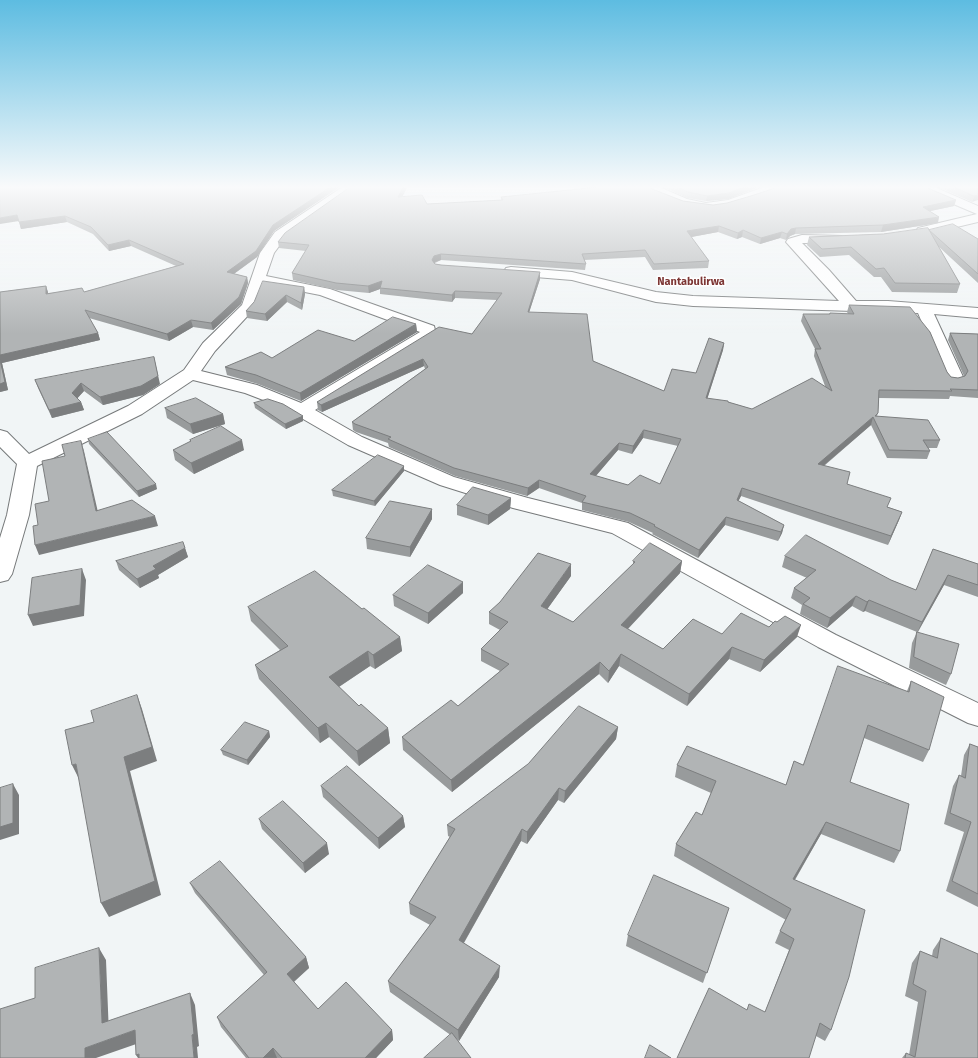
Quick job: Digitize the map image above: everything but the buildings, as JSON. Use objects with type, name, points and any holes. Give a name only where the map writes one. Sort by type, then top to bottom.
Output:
[{"type":"street","points":[[27,463],[135,410],[190,374],[208,347],[249,306],[267,253],[280,235]]},
{"type":"street","points":[[850,238],[802,239],[793,242],[824,273],[852,306]]},
{"type":"street","points":[[499,270],[572,276],[656,297],[693,301],[888,306],[978,313]]},
{"type":"street","points":[[258,279],[301,286],[325,292],[428,329],[428,334],[302,410]]},
{"type":"street","points":[[924,310],[955,379]]},
{"type":"street","points":[[190,374],[251,389],[290,404],[355,441],[447,480],[521,503],[620,528],[827,641],[978,715]]},
{"type":"street","points":[[0,436],[27,463]]},
{"type":"street","points":[[0,574],[18,514],[27,463]]},
{"type":"district","name":"Nantabulirwa","points":[[691,282]]}]
